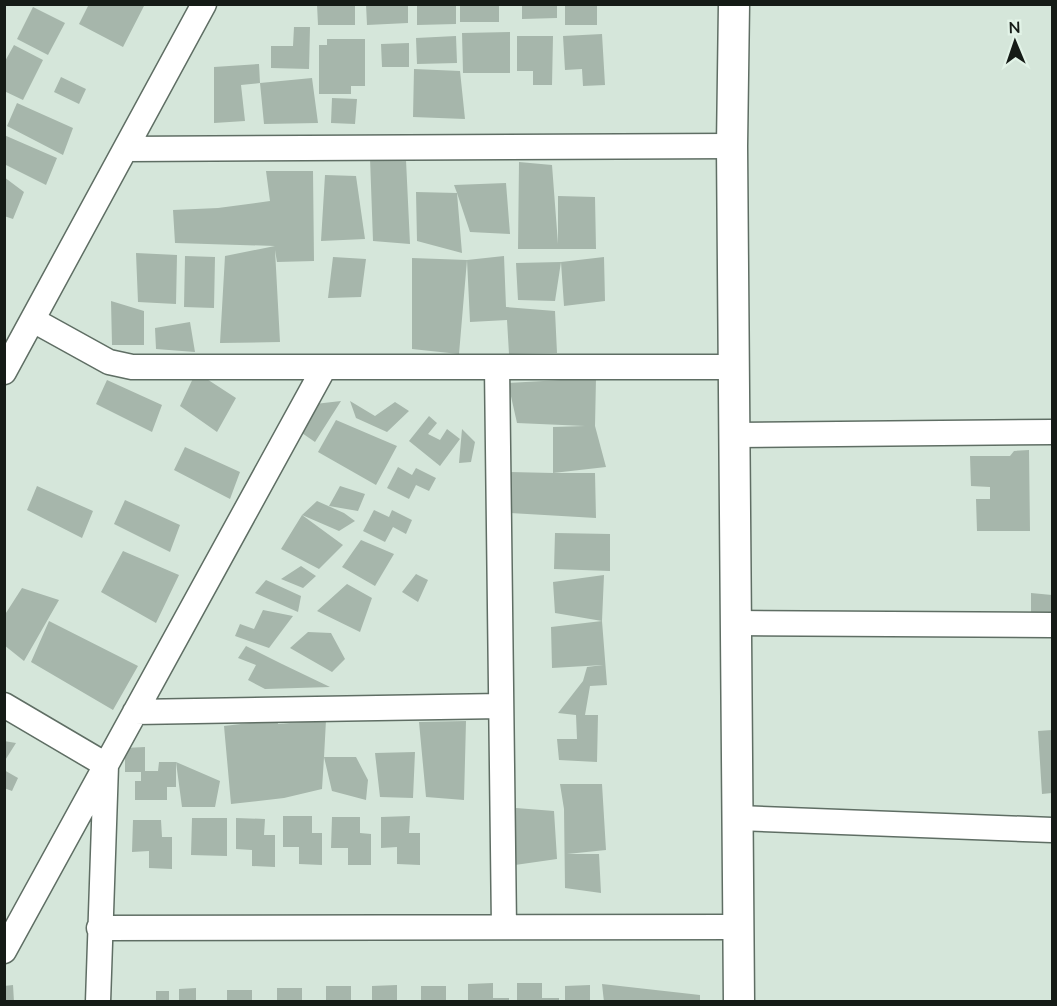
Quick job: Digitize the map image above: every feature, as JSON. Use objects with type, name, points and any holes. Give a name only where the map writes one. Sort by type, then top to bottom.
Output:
[{"type":"street","points":[[4,372],[204,4]]},
{"type":"street","points":[[734,4],[732,146],[739,1002]]},
{"type":"street","points":[[126,149],[732,146]]},
{"type":"street","points":[[33,320],[109,362],[132,367],[734,367]]},
{"type":"street","points":[[497,367],[504,927]]},
{"type":"street","points":[[4,951],[324,368]]},
{"type":"street","points":[[735,435],[1053,432]]},
{"type":"street","points":[[736,623],[1053,625]]},
{"type":"street","points":[[4,705],[106,765]]},
{"type":"street","points":[[135,712],[501,706]]},
{"type":"street","points":[[98,1002],[106,765]]},
{"type":"street","points":[[738,818],[1053,830]]},
{"type":"street","points":[[99,928],[739,927]]},
{"type":"building","points":[[89,4],[145,4],[123,47],[79,24]]},
{"type":"building","points":[[317,4],[355,4],[355,25],[318,25]]},
{"type":"building","points":[[366,4],[408,4],[408,23],[367,25]]},
{"type":"building","points":[[417,4],[456,4],[456,24],[417,25]]},
{"type":"building","points":[[460,4],[499,4],[499,22],[460,22]]},
{"type":"building","points":[[522,4],[557,4],[557,18],[522,19]]},
{"type":"building","points":[[565,4],[597,4],[597,25],[565,25]]},
{"type":"building","points":[[33,7],[65,23],[48,55],[17,39]]},
{"type":"building","points":[[294,27],[310,27],[309,69],[271,68],[271,46],[293,46]]},
{"type":"building","points":[[510,32],[510,73],[463,73],[462,33]]},
{"type":"building","points":[[602,34],[605,85],[583,86],[582,69],[565,70],[563,36]]},
{"type":"building","points":[[456,36],[457,63],[417,64],[416,38]]},
{"type":"building","points":[[517,36],[553,36],[552,85],[533,85],[533,71],[517,71]]},
{"type":"building","points":[[327,39],[365,39],[365,86],[351,86],[351,94],[319,94],[319,45],[327,45]]},
{"type":"building","points":[[409,43],[409,67],[382,67],[381,44]]},
{"type":"building","points":[[14,45],[43,60],[23,100],[4,91],[4,63]]},
{"type":"building","points":[[259,64],[260,83],[241,85],[245,121],[214,123],[214,67]]},
{"type":"building","points":[[414,69],[460,71],[465,119],[413,117]]},
{"type":"building","points":[[61,77],[86,89],[79,104],[54,92]]},
{"type":"building","points":[[312,78],[318,123],[264,124],[260,83]]},
{"type":"building","points":[[332,98],[357,99],[355,124],[331,123]]},
{"type":"building","points":[[17,103],[73,128],[63,155],[7,126]]},
{"type":"building","points":[[4,135],[57,158],[46,185],[4,164]]},
{"type":"building","points":[[370,158],[406,160],[410,244],[373,241]]},
{"type":"building","points":[[519,162],[552,165],[558,244],[558,196],[595,197],[596,249],[518,249]]},
{"type":"building","points":[[266,171],[313,171],[314,261],[277,262],[275,250],[280,342],[220,343],[225,256],[275,246],[175,243],[173,210],[218,208],[270,201]]},
{"type":"building","points":[[325,175],[356,176],[365,239],[321,241]]},
{"type":"building","points":[[4,177],[24,192],[13,219],[4,216]]},
{"type":"building","points":[[506,183],[510,234],[470,232],[454,185]]},
{"type":"building","points":[[416,192],[457,193],[462,253],[417,241]]},
{"type":"building","points":[[136,253],[177,255],[176,304],[138,302]]},
{"type":"building","points":[[185,256],[215,257],[214,308],[184,307]]},
{"type":"building","points":[[504,256],[506,307],[555,311],[557,353],[509,354],[507,320],[470,322],[467,260]]},
{"type":"building","points":[[333,257],[366,259],[361,297],[328,298]]},
{"type":"building","points":[[604,257],[605,301],[564,306],[561,262]]},
{"type":"building","points":[[412,258],[467,260],[459,354],[412,349]]},
{"type":"building","points":[[561,262],[555,301],[518,300],[516,263]]},
{"type":"building","points":[[111,301],[144,311],[144,345],[112,345]]},
{"type":"building","points":[[190,322],[195,352],[156,349],[155,328]]},
{"type":"building","points":[[196,372],[236,398],[217,432],[180,406]]},
{"type":"building","points":[[596,378],[595,426],[606,467],[553,473],[553,427],[585,426],[517,423],[508,383]]},
{"type":"building","points":[[107,380],[162,405],[152,432],[96,404]]},
{"type":"building","points":[[341,401],[315,442],[299,431],[315,404]]},
{"type":"building","points":[[350,401],[375,416],[395,402],[409,411],[387,432],[356,418]]},
{"type":"building","points":[[429,416],[437,423],[428,434],[440,440],[447,429],[460,439],[440,466],[409,441]]},
{"type":"building","points":[[336,420],[397,446],[376,485],[318,452]]},
{"type":"building","points":[[462,429],[475,442],[471,462],[459,463]]},
{"type":"building","points":[[185,447],[240,472],[230,499],[174,470]]},
{"type":"building","points":[[1029,450],[1030,531],[977,531],[976,499],[990,499],[990,487],[971,486],[970,456],[1010,456],[1014,451]]},
{"type":"building","points":[[398,467],[412,475],[416,468],[436,478],[429,491],[416,485],[409,499],[387,488]]},
{"type":"building","points":[[510,472],[595,473],[596,518],[510,513]]},
{"type":"building","points":[[37,486],[93,511],[82,538],[27,510]]},
{"type":"building","points":[[340,486],[365,494],[358,511],[329,506]]},
{"type":"building","points":[[125,500],[180,525],[170,552],[114,524]]},
{"type":"building","points":[[317,501],[344,513],[355,521],[339,531],[302,515]]},
{"type":"building","points":[[374,510],[389,517],[392,510],[412,520],[406,534],[393,527],[385,542],[363,531]]},
{"type":"building","points":[[302,515],[343,545],[319,569],[281,549]]},
{"type":"building","points":[[555,533],[610,534],[610,571],[554,569]]},
{"type":"building","points":[[361,540],[394,554],[375,586],[342,567]]},
{"type":"building","points":[[123,551],[179,575],[156,623],[101,592]]},
{"type":"building","points":[[301,566],[316,576],[303,588],[281,579]]},
{"type":"building","points":[[416,574],[428,580],[418,602],[402,592]]},
{"type":"building","points":[[604,575],[602,621],[555,613],[553,582]]},
{"type":"building","points":[[266,580],[301,596],[298,612],[255,593]]},
{"type":"building","points":[[347,584],[372,598],[360,632],[317,611]]},
{"type":"building","points":[[22,588],[59,600],[24,661],[4,645],[4,616]]},
{"type":"building","points":[[1031,593],[1052,595],[1052,613],[1031,613]]},
{"type":"building","points":[[263,610],[293,616],[269,648],[235,636],[240,624],[254,629]]},
{"type":"building","points":[[49,621],[138,666],[113,710],[31,662]]},
{"type":"building","points":[[602,621],[607,685],[590,686],[585,715],[598,715],[597,762],[559,760],[557,739],[577,739],[576,715],[558,713],[583,681],[587,667],[603,665],[552,668],[551,627]]},
{"type":"building","points":[[308,632],[331,633],[345,659],[332,672],[290,648]]},
{"type":"building","points":[[246,646],[330,687],[265,689],[248,680],[256,665],[238,658]]},
{"type":"building","points":[[277,716],[278,724],[326,720],[322,789],[284,798],[231,804],[224,726],[259,722]]},
{"type":"building","points":[[466,721],[464,800],[426,797],[419,722]]},
{"type":"building","points":[[1052,730],[1052,793],[1042,794],[1038,731]]},
{"type":"building","points":[[4,741],[16,743],[4,762]]},
{"type":"building","points":[[145,747],[145,771],[158,771],[159,762],[176,762],[176,787],[167,787],[167,800],[135,800],[135,781],[141,781],[141,772],[125,772],[125,748]]},
{"type":"building","points":[[415,752],[413,798],[380,797],[375,753]]},
{"type":"building","points":[[324,757],[356,757],[368,780],[366,800],[332,791]]},
{"type":"building","points":[[176,762],[220,781],[215,807],[182,807]]},
{"type":"building","points":[[4,770],[18,778],[12,791],[4,788]]},
{"type":"building","points":[[560,784],[602,784],[606,850],[567,854],[599,854],[601,893],[565,888],[564,809]]},
{"type":"building","points":[[516,808],[554,811],[557,859],[515,865]]},
{"type":"building","points":[[283,816],[312,816],[312,833],[322,833],[322,865],[299,864],[299,847],[283,847]]},
{"type":"building","points":[[410,816],[409,833],[420,833],[420,865],[397,864],[397,847],[381,848],[381,817]]},
{"type":"building","points":[[332,817],[360,817],[360,833],[371,834],[371,865],[348,865],[348,848],[331,848]]},
{"type":"building","points":[[192,818],[227,818],[227,856],[191,855]]},
{"type":"building","points":[[236,818],[265,819],[264,835],[275,835],[275,867],[252,866],[252,850],[236,849]]},
{"type":"building","points":[[133,820],[161,820],[162,837],[172,837],[172,869],[149,868],[149,851],[132,852]]},
{"type":"building","points":[[493,983],[493,998],[509,998],[509,1002],[468,1002],[468,984]]},
{"type":"building","points":[[517,983],[542,983],[542,998],[559,998],[559,1002],[517,1002]]},
{"type":"building","points":[[602,984],[700,995],[700,1002],[604,1002]]},
{"type":"building","points":[[13,985],[14,1002],[4,1002],[4,986]]},
{"type":"building","points":[[397,985],[397,1002],[372,1002],[372,986]]},
{"type":"building","points":[[590,985],[590,1002],[565,1002],[565,986]]},
{"type":"building","points":[[326,986],[351,986],[351,1002],[326,1002]]},
{"type":"building","points":[[421,986],[446,986],[446,1002],[421,1002]]},
{"type":"building","points":[[196,988],[196,1002],[179,1002],[179,989]]},
{"type":"building","points":[[277,988],[302,988],[302,1002],[277,1002]]},
{"type":"building","points":[[227,990],[252,990],[252,1002],[227,1002]]},
{"type":"building","points":[[156,991],[169,991],[169,1002],[156,1002]]}]
